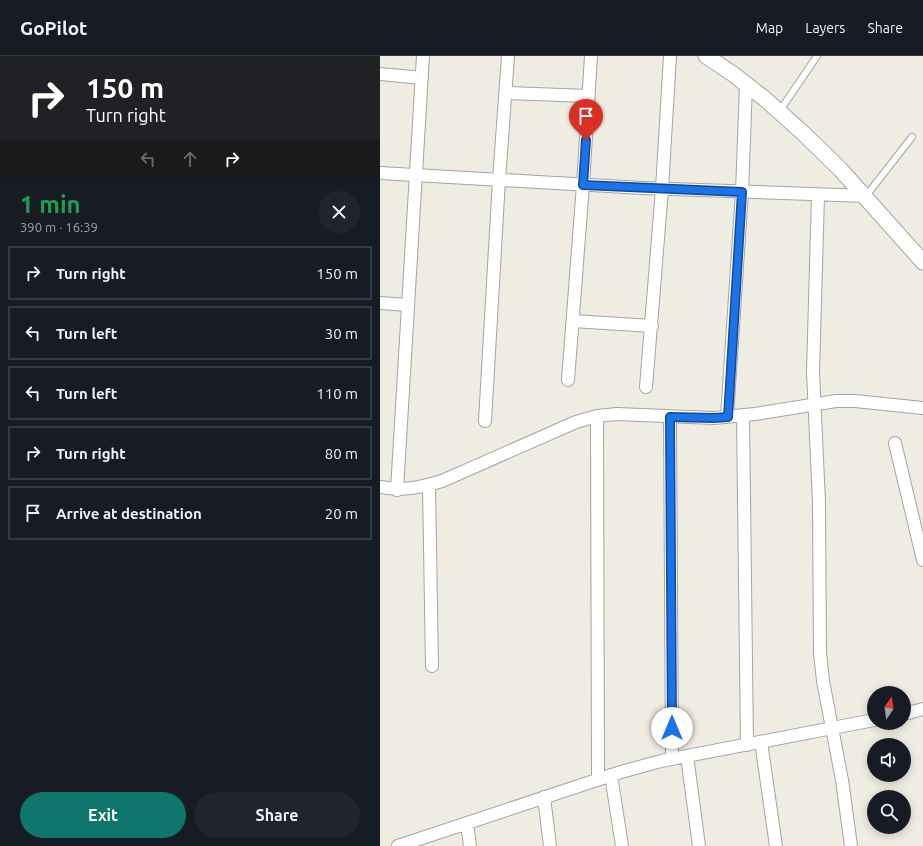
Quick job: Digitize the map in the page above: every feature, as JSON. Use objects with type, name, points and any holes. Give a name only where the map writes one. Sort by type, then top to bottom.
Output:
[{"type":"street","points":[[397,490],[423,56]]},
{"type":"street","points":[[485,421],[508,56]]},
{"type":"street","points":[[568,380],[591,56]]},
{"type":"street","points":[[646,387],[662,189],[670,56]]},
{"type":"street","points":[[706,56],[733,74],[778,112],[840,169],[866,196],[923,262]]},
{"type":"street","points":[[380,74],[422,78]]},
{"type":"street","points":[[728,417],[742,192],[746,85]]},
{"type":"street","points":[[505,93],[588,96]]},
{"type":"street","points":[[380,173],[662,189],[866,196]]},
{"type":"street","points":[[818,195],[813,343],[819,502],[820,653],[822,681],[842,780],[851,846]]},
{"type":"street","points":[[380,303],[407,305]]},
{"type":"street","points":[[573,321],[652,326]]},
{"type":"street","points":[[380,487],[397,490],[429,485],[442,481],[576,422],[597,416],[617,414],[701,418],[728,417],[743,416],[815,404],[855,401],[923,408]]},
{"type":"street","points":[[597,416],[598,779]]},
{"type":"street","points":[[743,416],[747,745]]},
{"type":"street","points":[[670,417],[672,759]]},
{"type":"street","points":[[894,443],[923,560]]},
{"type":"street","points":[[429,485],[432,666]]},
{"type":"street","points":[[911,713],[923,710]]},
{"type":"street","points":[[398,846],[611,775],[672,759],[867,721]]},
{"type":"street","points":[[762,742],[776,846]]},
{"type":"street","points":[[687,756],[699,846]]},
{"type":"street","points":[[611,775],[622,846]]},
{"type":"street","points":[[544,797],[550,846]]},
{"type":"street","points":[[467,823],[470,846]]},
{"type":"lane","points":[[778,112],[817,56]]},
{"type":"lane","points":[[866,196],[912,137]]},
{"type":"route","points":[[586,140],[583,185],[742,192],[728,417],[670,417],[672,728]]}]
